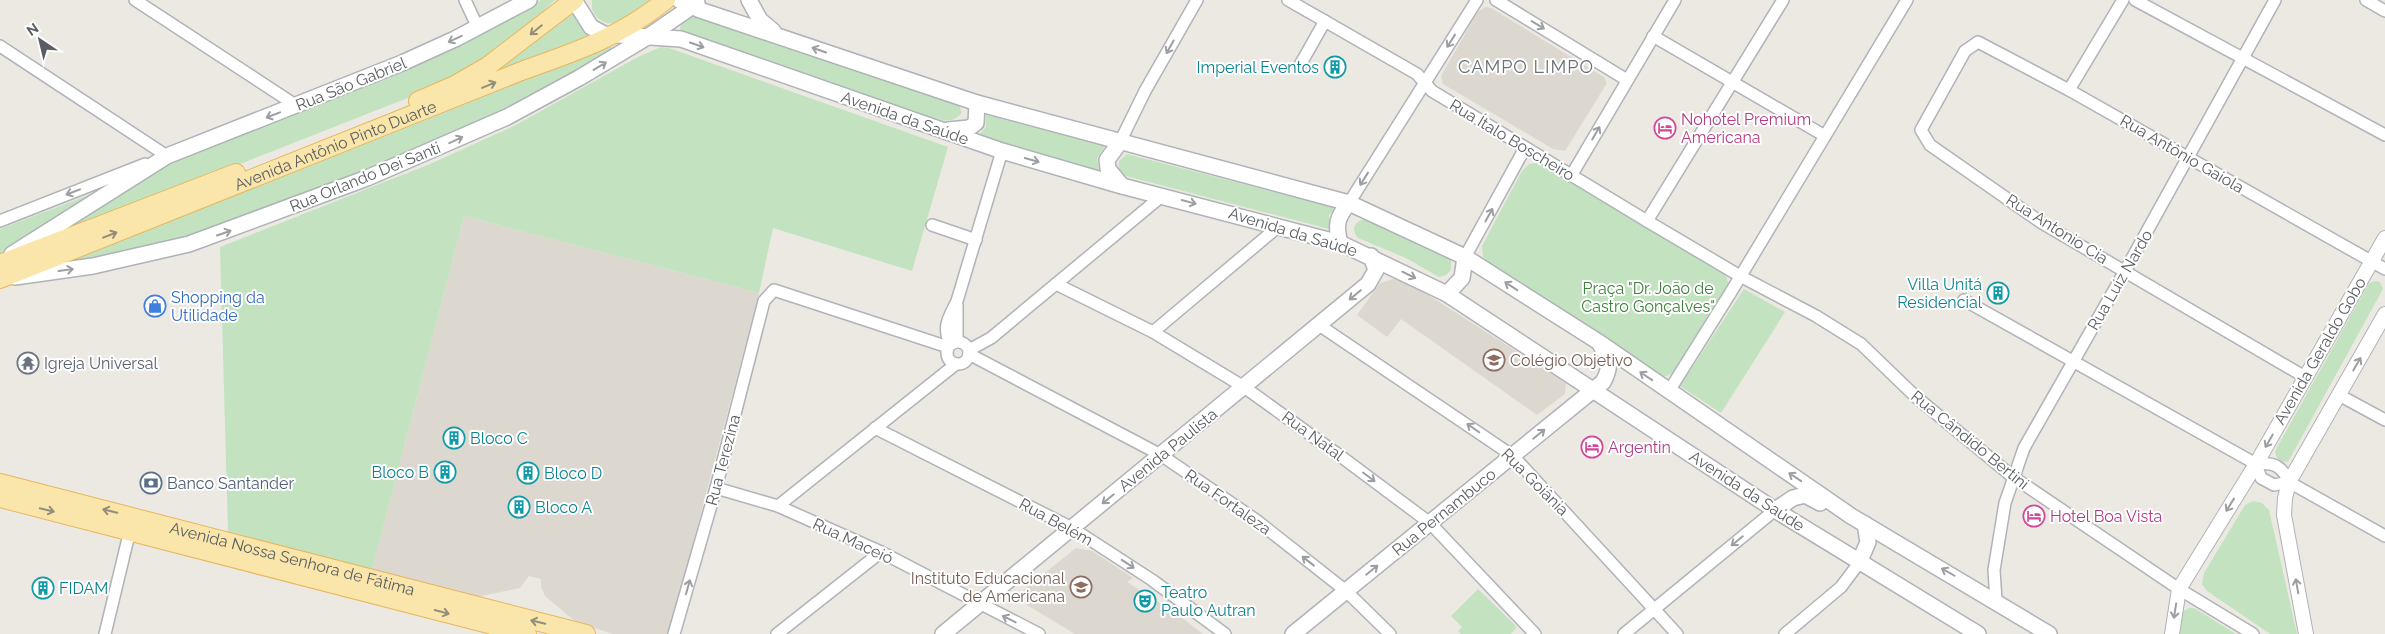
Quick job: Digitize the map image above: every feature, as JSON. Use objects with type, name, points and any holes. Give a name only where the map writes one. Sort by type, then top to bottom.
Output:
[{"type":"main road","name":"Rua São Gabriel","points":[[0,263],[167,156],[402,63],[478,28],[516,5],[529,0]]},
{"type":"main road","name":"Avenida da Saúde","points":[[574,0],[582,16],[591,27],[613,36],[649,36],[681,39],[1002,151],[1122,186],[1340,243],[1371,256],[1447,294],[1775,510],[1978,634]]},
{"type":"main road","name":"Avenida Antônio Pinto Duarte","points":[[0,263],[340,133],[455,85],[504,55],[574,0]]},
{"type":"main road","name":"Avenida Antônio Pinto Duarte","points":[[0,279],[524,70],[584,49],[613,36],[641,19],[666,0]]},
{"type":"main road","points":[[749,0],[760,20],[783,37]]},
{"type":"main road","points":[[690,2],[783,37],[977,103],[1349,203],[1466,257],[1597,341],[1851,516],[1996,600],[2049,634]]},
{"type":"main road","name":"Rua Orlando Dei Santi","points":[[0,279],[92,266],[189,244],[232,230],[423,155],[498,120],[579,78],[649,36],[690,2]]},
{"type":"main road","points":[[941,130],[969,128],[976,122],[977,103]]},
{"type":"main road","points":[[1120,142],[1107,160],[1108,168],[1122,186]]},
{"type":"main road","points":[[1340,243],[1336,223],[1340,213],[1349,203]]},
{"type":"main road","name":"Avenida Paulista","points":[[943,634],[1372,280],[1376,270],[1371,256]]},
{"type":"main road","points":[[1447,294],[1462,278],[1466,257]]},
{"type":"main road","name":"Rua Pernambuco","points":[[1294,634],[1603,382],[1609,368],[1607,355],[1597,341]]},
{"type":"main road","name":"Avenida Nossa Senhora de Fátima","points":[[0,483],[132,524],[527,634]]},
{"type":"main road","points":[[1775,510],[1793,498],[1805,495],[1842,516],[1851,516]]},
{"type":"main road","name":"Avenida Nossa Senhora de Fátima","points":[[0,498],[132,524],[586,634]]},
{"type":"main road","points":[[1859,563],[1868,542],[1865,524]]},
{"type":"street","points":[[134,0],[297,106]]},
{"type":"street","points":[[465,0],[478,28]]},
{"type":"street","name":"Rua Ítalo Boscheiro","points":[[1288,0],[1417,74],[1432,92],[1740,276]]},
{"type":"street","points":[[1349,203],[1477,0]]},
{"type":"street","points":[[1496,0],[1627,80]]},
{"type":"street","points":[[1571,176],[1675,0]]},
{"type":"street","points":[[1647,221],[1783,0]]},
{"type":"street","points":[[2069,90],[2123,0]]},
{"type":"street","points":[[2136,0],[2385,135]]},
{"type":"street","name":"Rua Luiz Nardo","points":[[1996,600],[1994,570],[2005,503],[2024,448],[2125,271],[2275,0]]},
{"type":"street","points":[[2366,0],[2385,11]]},
{"type":"street","points":[[1669,391],[1905,1]]},
{"type":"street","points":[[1120,142],[1145,91],[1196,2]]},
{"type":"street","points":[[1300,65],[1325,21]]},
{"type":"street","points":[[1653,36],[1825,136]]},
{"type":"street","name":"Rua Antônio Gaiola","points":[[1921,130],[1965,51],[1978,42],[2069,90],[2385,269]]},
{"type":"street","points":[[0,46],[167,156]]},
{"type":"street","name":"Rua Antonio Cia","points":[[1921,130],[1930,145],[2042,223],[2305,377]]},
{"type":"street","points":[[1466,257],[1525,148]]},
{"type":"street","points":[[957,351],[945,328],[976,240],[1002,151]]},
{"type":"street","name":"Rua São Gabriel","points":[[0,221],[167,156]]},
{"type":"street","points":[[778,506],[924,389],[957,351],[986,342],[1163,196]]},
{"type":"street","points":[[932,225],[976,240]]},
{"type":"street","points":[[1153,332],[1279,226]]},
{"type":"street","name":"Avenida Geraldo Gobo","points":[[2179,589],[2256,464],[2385,238]]},
{"type":"street","name":"Rua Cândido Bertini","points":[[1740,276],[1816,316],[1861,344],[1916,397],[2013,477],[2179,589],[2253,634]]},
{"type":"street","name":"Rua Natal","points":[[1056,284],[1153,332],[1244,387],[1430,523],[1535,634]]},
{"type":"street","name":"Rua Fortaleza","points":[[774,290],[957,351],[1161,455],[1256,520],[1346,591],[1390,634]]},
{"type":"street","name":"Rua Terezina","points":[[674,634],[716,488],[764,301],[774,290]]},
{"type":"street","points":[[1964,300],[2074,360],[2256,464],[2270,462],[2283,469],[2289,482],[2385,536]]},
{"type":"street","points":[[2306,634],[2284,515],[2285,498],[2289,482],[2385,314]]},
{"type":"street","name":"Rua Goiânia","points":[[1319,325],[1513,456],[1677,634]]},
{"type":"street","points":[[2339,395],[2385,420]]},
{"type":"street","name":"Rua Belém","points":[[875,428],[1072,528],[1152,580],[1225,634]]},
{"type":"street","points":[[2256,464],[2261,478],[2274,485],[2289,482]]},
{"type":"street","name":"Rua Maceió","points":[[716,488],[778,506],[881,552],[1038,634]]},
{"type":"street","points":[[1624,634],[1775,510]]},
{"type":"street","points":[[105,634],[132,524]]},
{"type":"street","points":[[777,634],[881,552]]},
{"type":"street","points":[[1785,634],[1842,587],[1859,563]]},
{"type":"street","points":[[1974,588],[1986,584],[1994,570]]},
{"type":"street","points":[[2172,634],[2179,589]]},
{"type":"shaded area","points":[[1485,7],[1491,8],[1604,77],[1607,83],[1565,151],[1553,149],[1443,84],[1441,76],[1477,13]]},
{"type":"shaded area","points":[[464,216],[759,293],[669,634],[613,634],[576,622],[545,596],[541,587],[541,579],[529,576],[520,588],[477,597],[372,570]]},
{"type":"shaded area","name":"Colégio Objetivo","points":[[1400,277],[1566,383],[1565,394],[1537,415],[1401,319],[1387,337],[1357,315],[1380,283]]},
{"type":"shaded area","name":"Instituto Educacional de Americana","points":[[1076,548],[1092,551],[1133,578],[1127,582],[1163,605],[1167,600],[1171,602],[1169,608],[1203,634],[1075,634],[1027,605],[1020,593]]},
{"type":"green space","points":[[541,0],[555,0],[512,41],[486,60],[433,88],[62,234],[61,230],[174,160],[405,69],[520,13]]},
{"type":"green space","points":[[592,0],[649,0],[648,4],[630,16],[617,23],[610,23],[604,22],[594,14]]},
{"type":"green space","points":[[568,11],[574,12],[578,22],[591,35],[590,39],[463,89]]},
{"type":"green space","points":[[694,15],[753,32],[959,105],[962,112],[950,120],[926,116],[683,32],[680,29],[681,24]]},
{"type":"green space","points":[[610,46],[613,49],[575,73],[504,111],[420,148],[187,237],[70,265],[68,257],[527,76]]},
{"type":"green space","points":[[661,47],[669,48],[948,147],[912,271],[773,228],[759,293],[464,216],[372,570],[228,533],[220,247],[430,164],[514,126],[638,57]]},
{"type":"green space","points":[[986,115],[1105,146],[1097,158],[1099,171],[978,136],[986,127]]},
{"type":"green space","points":[[1127,154],[1336,208],[1329,215],[1329,229],[1122,175],[1118,169],[1119,161]]},
{"type":"green space","name":"Praça \"Dr. João de Castro Gonçalves\"","points":[[1539,163],[1725,274],[1729,284],[1673,373],[1664,377],[1654,374],[1491,265],[1483,257],[1482,246],[1522,171],[1529,164]]},
{"type":"green space","points":[[94,193],[0,254],[0,229]]},
{"type":"green space","points":[[1366,219],[1427,244],[1451,259],[1451,270],[1446,275],[1439,277],[1406,258],[1358,238],[1354,232],[1355,226],[1359,221]]},
{"type":"green space","points":[[2380,282],[2383,289],[2288,462],[2281,461],[2277,458],[2275,451],[2369,283]]},
{"type":"green space","points":[[1744,289],[1785,312],[1721,413],[1680,386]]},
{"type":"green space","points":[[2253,501],[2262,503],[2269,510],[2297,634],[2270,634],[2207,591],[2202,584],[2204,573],[2245,505]]},
{"type":"green space","points":[[1478,589],[1517,627],[1511,634],[1461,634],[1458,631],[1462,627],[1451,616]]},
{"type":"green space","points":[[2189,608],[2194,608],[2236,634],[2175,634],[2180,613]]},
{"type":"place","name":"Imperial Eventos","points":[[1335,67]]},
{"type":"place","name":"Nohotel Premium Americana","points":[[1665,128]]},
{"type":"place","name":"Villa Unitá Residencial","points":[[1998,293]]},
{"type":"place","name":"Shopping da Utilidade","points":[[155,306]]},
{"type":"place","name":"Colégio Objetivo","points":[[1494,360]]},
{"type":"place","name":"Igreja Universal","points":[[28,363]]},
{"type":"place","name":"Bloco C","points":[[454,438]]},
{"type":"place","name":"Argentin","points":[[1592,447]]},
{"type":"place","name":"Bloco B","points":[[445,472]]},
{"type":"place","name":"Bloco D","points":[[528,473]]},
{"type":"place","name":"Banco Santander","points":[[151,483]]},
{"type":"place","name":"Bloco A","points":[[519,507]]},
{"type":"place","name":"Hotel Boa Vista","points":[[2034,516]]},
{"type":"place","name":"Instituto Educacional de Americana","points":[[1081,587]]},
{"type":"place","name":"FIDAM","points":[[43,588]]},
{"type":"place","name":"Teatro Paulo Autran","points":[[1145,601]]},
{"type":"district","name":"CAMPO LIMPO","points":[[1526,66]]}]
